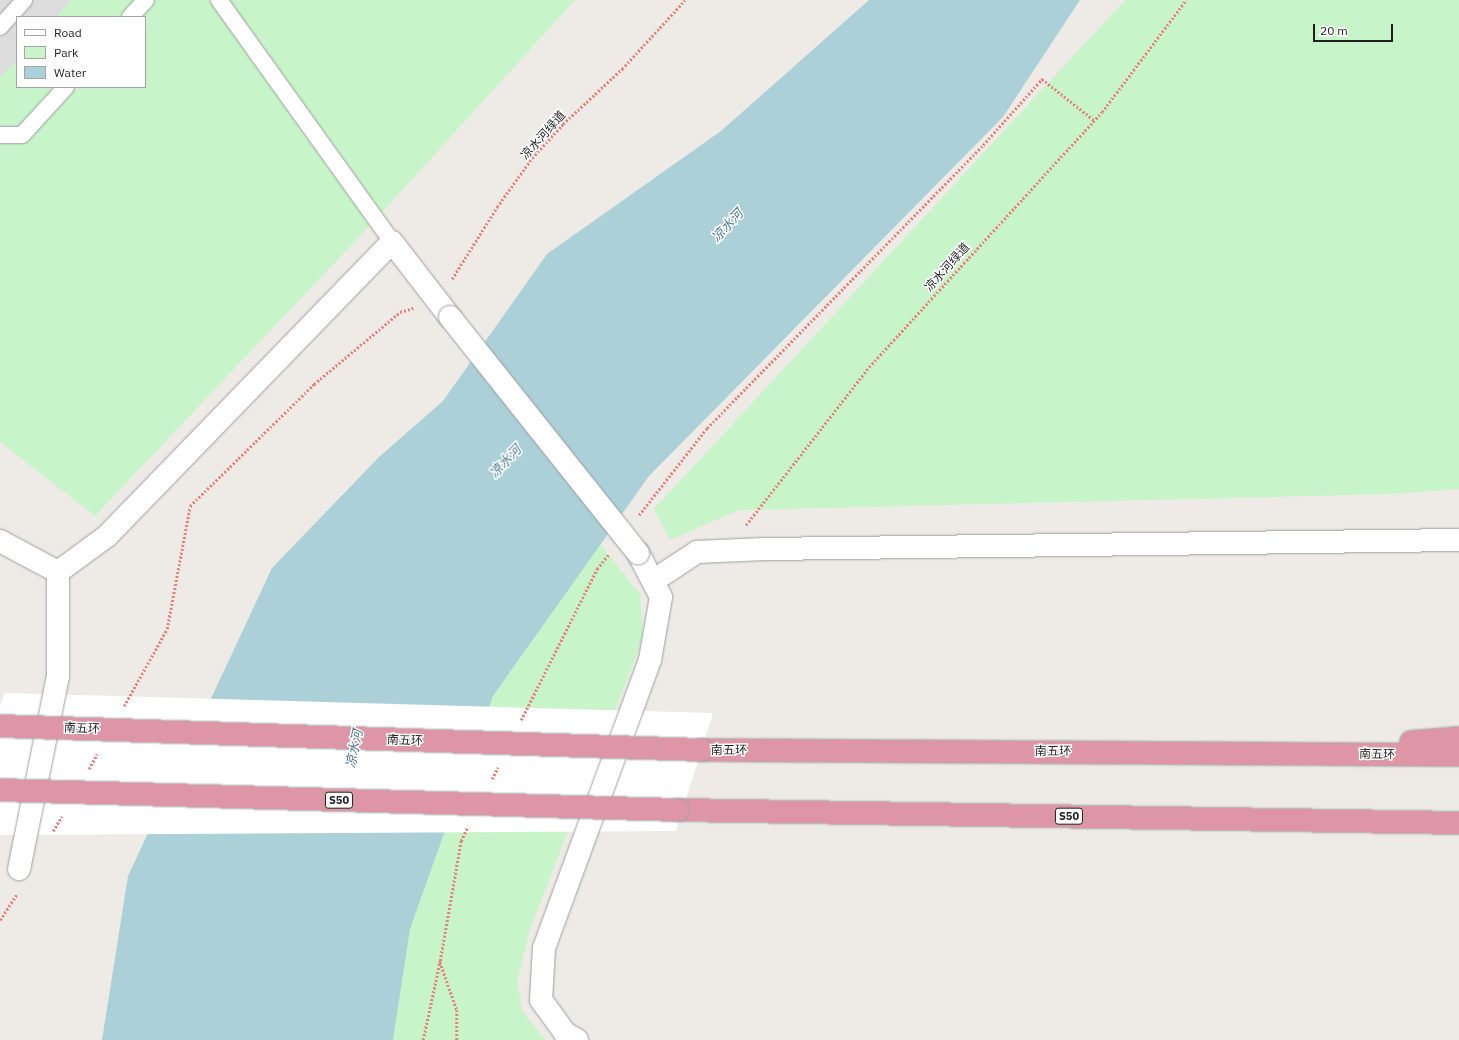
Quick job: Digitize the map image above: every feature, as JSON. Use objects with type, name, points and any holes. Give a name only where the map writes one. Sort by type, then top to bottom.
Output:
[{"type":"highway","name":"南五环","points":[[0,726],[702,750],[1459,755]]},
{"type":"highway","points":[[1298,753],[1459,738]]},
{"type":"highway","name":"S50","points":[[0,790],[678,810],[1459,823]]},
{"type":"street","points":[[58,572],[108,536],[392,242],[436,300],[638,553],[661,597],[650,660],[544,948],[541,1000],[565,1033],[577,1040]]},
{"type":"street","points":[[653,581],[697,552],[1459,540]]},
{"type":"street","points":[[0,541],[58,572]]},
{"type":"street","points":[[19,869],[58,676],[58,572]]},
{"type":"lane","points":[[0,27],[24,0]]},
{"type":"lane","points":[[131,16],[146,0]]},
{"type":"lane","points":[[219,0],[392,242]]},
{"type":"lane","points":[[0,134],[22,135],[65,88]]},
{"type":"path","name":"凉水河绿道","points":[[436,300],[497,207],[532,158],[563,124],[622,69],[685,0]]},
{"type":"path","name":"凉水河绿道","points":[[726,551],[869,367],[1094,120],[1186,0]]},
{"type":"path","points":[[635,520],[707,428],[983,145],[1042,79],[1094,120]]},
{"type":"path","points":[[121,712],[167,630],[190,506],[314,384],[394,316],[400,312],[436,300]]},
{"type":"path","points":[[518,726],[597,569],[611,550]]},
{"type":"path","points":[[86,773],[98,752]]},
{"type":"path","points":[[490,783],[500,762]]},
{"type":"path","points":[[52,835],[63,814]]},
{"type":"path","points":[[423,1040],[440,961],[461,841],[468,826]]},
{"type":"path","points":[[440,961],[456,1010],[457,1040]]},
{"type":"shaded area","points":[[0,0],[71,0],[57,16],[16,16],[16,61],[0,78]]},
{"type":"green space","points":[[71,0],[575,0],[376,219],[95,516],[0,442],[0,78],[16,61],[16,88],[146,88],[146,16],[57,16]]},
{"type":"green space","points":[[1125,0],[1459,0],[1459,489],[1389,494],[739,510],[670,540],[654,509]]},
{"type":"green space","points":[[600,544],[640,594],[643,638],[530,929],[517,982],[522,1010],[545,1040],[393,1040],[410,929],[493,696]]},
{"type":"water","name":"凉水河","points":[[869,0],[1080,0],[1003,117],[649,476],[493,696],[410,929],[393,1040],[102,1040],[128,876],[272,568],[379,457],[443,401],[547,254],[721,131]]},
{"type":"pier","points":[[5,693],[713,713],[676,831],[0,835],[0,706]]}]
